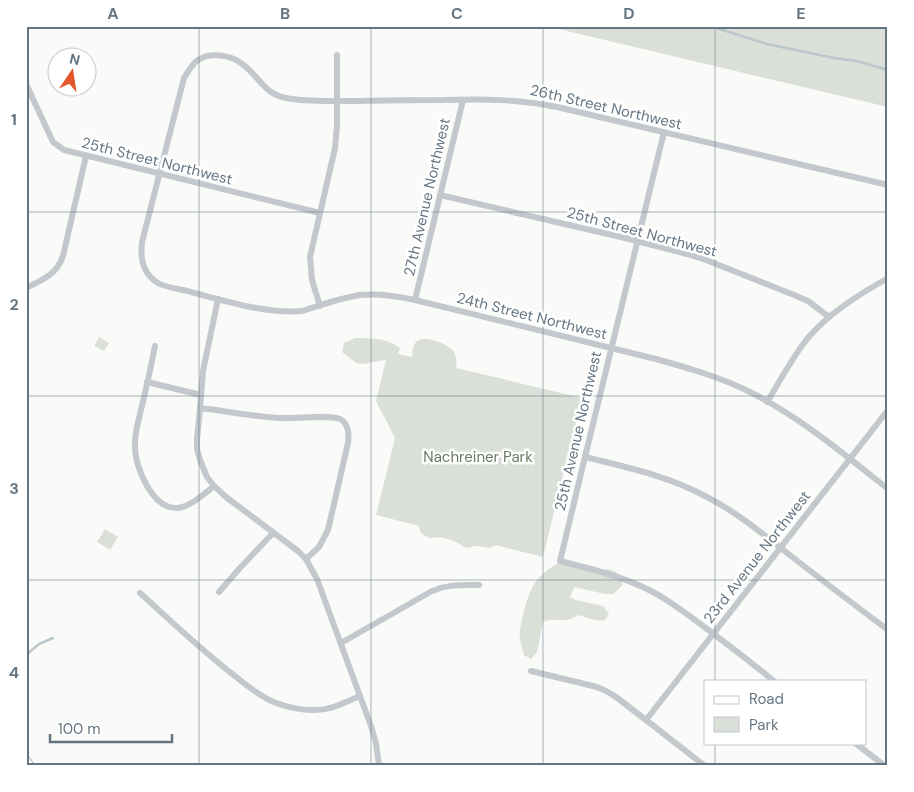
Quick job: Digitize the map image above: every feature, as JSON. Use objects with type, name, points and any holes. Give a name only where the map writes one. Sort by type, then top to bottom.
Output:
[{"type":"main road","points":[[26,761],[29,766]]},
{"type":"street","points":[[320,306],[312,280],[310,263],[312,246],[335,148],[338,101],[337,55]]},
{"type":"street","name":"26th Street Northwest","points":[[160,174],[184,78],[198,60],[208,56],[224,56],[235,59],[243,64],[268,91],[276,96],[290,99],[338,101],[507,100],[538,103],[888,185]]},
{"type":"street","name":"25th Street Northwest","points":[[26,84],[53,142],[64,150],[320,214]]},
{"type":"street","name":"27th Avenue Northwest","points":[[415,300],[463,100]]},
{"type":"street","name":"25th Avenue Northwest","points":[[664,132],[560,561],[609,574],[652,591],[713,633]]},
{"type":"street","points":[[26,288],[48,277],[61,262],[86,156]]},
{"type":"street","name":"24th Street Northwest","points":[[160,174],[141,248],[145,270],[162,285],[218,299],[284,311],[302,311],[347,298],[370,294],[398,296],[656,359],[712,376],[767,402],[814,432],[888,489]]},
{"type":"street","name":"25th Street Northwest","points":[[440,195],[687,254],[808,301],[829,317]]},
{"type":"street","points":[[767,402],[808,338],[829,317],[853,298],[888,278]]},
{"type":"street","points":[[218,299],[205,360],[197,427],[197,449],[207,477],[214,486],[298,551],[306,560],[316,579],[374,734],[379,766]]},
{"type":"street","points":[[155,346],[134,446],[142,476],[152,494],[160,502],[164,505],[179,508],[193,502],[214,486]]},
{"type":"street","points":[[147,382],[201,395]]},
{"type":"street","points":[[200,408],[283,419],[326,417],[340,420],[346,424],[348,443],[328,530],[319,547],[306,560]]},
{"type":"street","name":"23rd Avenue Northwest","points":[[646,720],[888,410]]},
{"type":"street","points":[[585,456],[650,474],[689,488],[720,504],[747,522],[888,630]]},
{"type":"street","points":[[219,592],[273,533]]},
{"type":"street","points":[[341,643],[432,591],[449,586],[479,585]]},
{"type":"street","points":[[140,593],[203,651],[249,687],[275,703],[314,710],[338,706],[360,696]]},
{"type":"street","points":[[713,633],[773,680]]},
{"type":"street","points":[[531,671],[606,690],[704,766]]},
{"type":"street","points":[[856,744],[885,766]]},
{"type":"green space","points":[[546,26],[888,26],[888,107]]},
{"type":"green space","points":[[99,337],[109,343],[104,351],[94,346]]},
{"type":"green space","name":"Nachreiner Park","points":[[355,338],[390,342],[400,348],[398,354],[412,357],[413,348],[419,340],[436,341],[454,352],[457,360],[456,368],[582,398],[543,557],[495,545],[490,548],[476,546],[466,548],[454,541],[441,537],[429,538],[421,533],[419,526],[376,515],[395,438],[376,401],[386,360],[366,364],[353,361],[342,352],[344,343]]},
{"type":"green space","points":[[105,529],[118,537],[110,550],[97,542]]},
{"type":"green space","points":[[561,562],[596,572],[607,569],[614,571],[623,577],[622,586],[613,594],[574,587],[570,597],[603,606],[609,614],[605,620],[594,620],[578,615],[565,620],[548,620],[543,622],[537,652],[531,659],[524,655],[520,640],[522,619],[527,601],[536,581]]},
{"type":"waterway","points":[[710,26],[767,44],[857,61],[888,70]]},
{"type":"waterway","points":[[26,655],[39,644],[53,638]]}]
